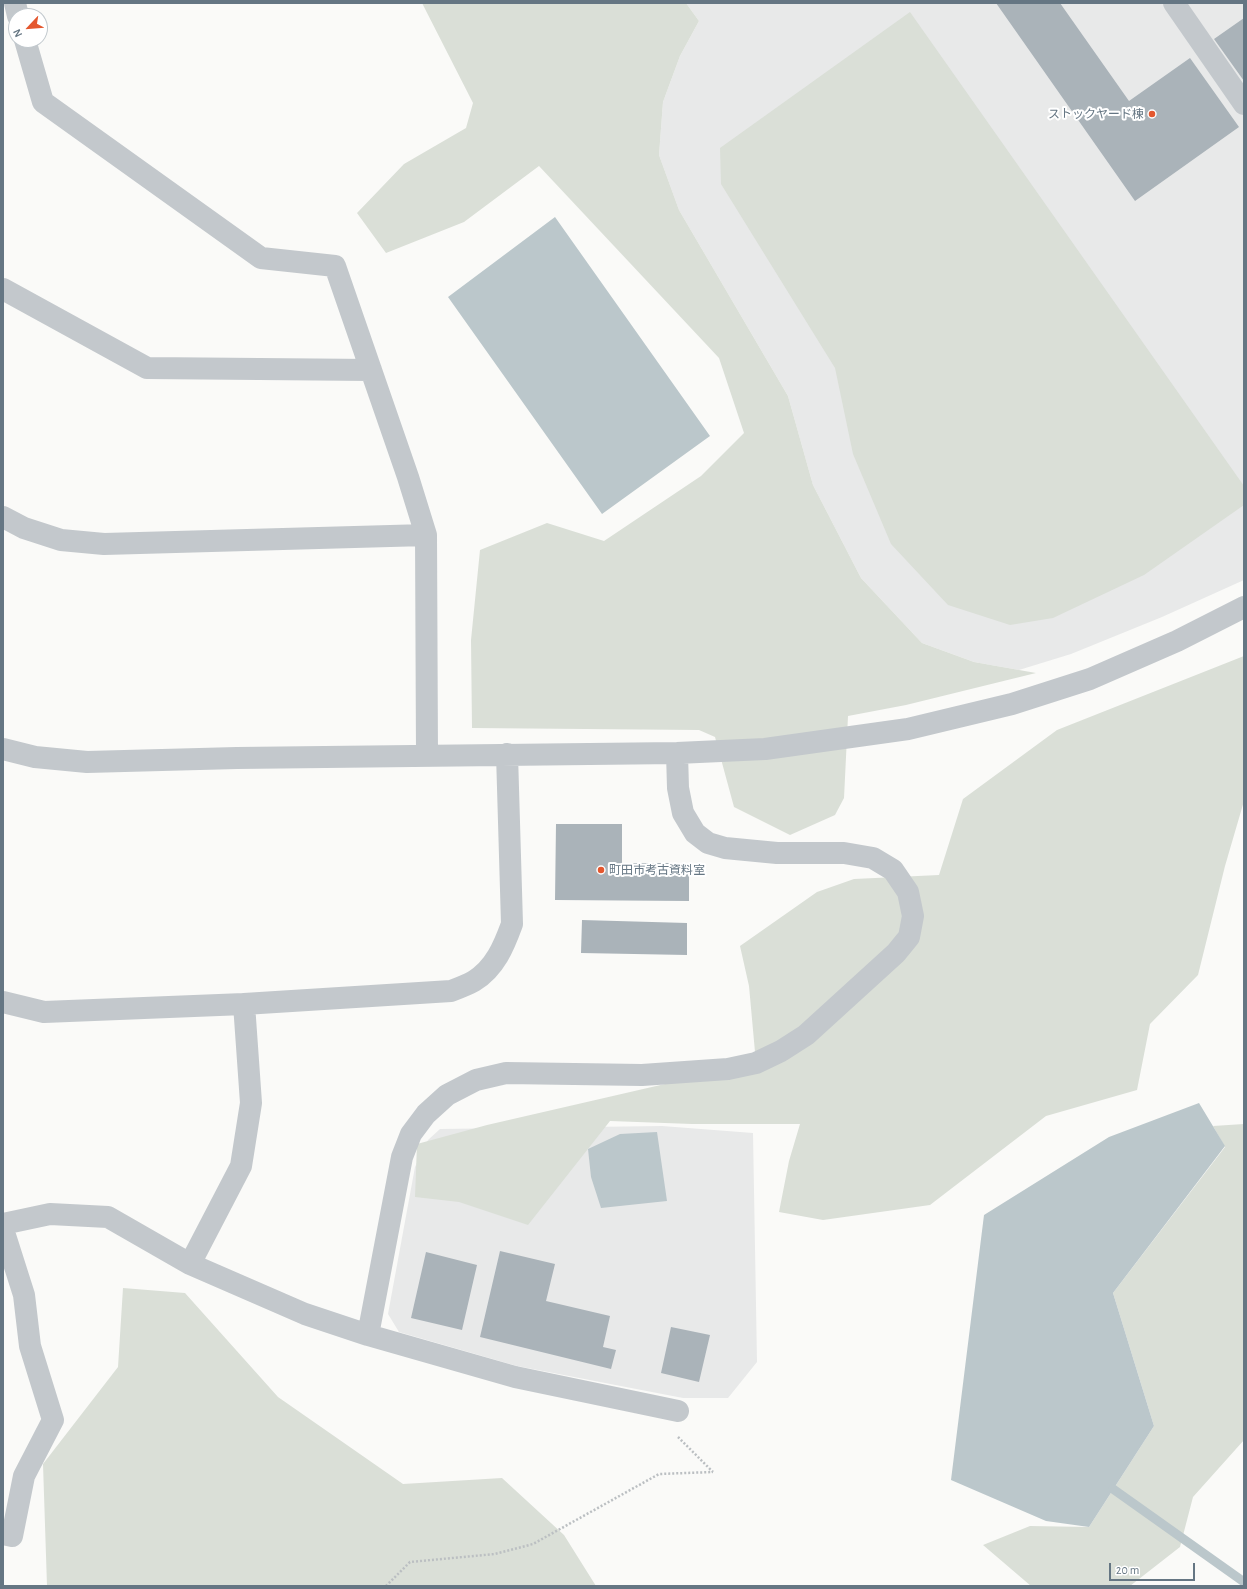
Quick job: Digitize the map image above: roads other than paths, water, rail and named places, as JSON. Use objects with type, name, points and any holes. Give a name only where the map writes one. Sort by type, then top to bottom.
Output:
[{"type":"street","points":[[1174,3],[1244,104]]},
{"type":"street","points":[[27,48],[43,102],[262,258],[335,266],[408,477],[426,535],[427,755]]},
{"type":"street","points":[[3,289],[147,368],[371,370]]},
{"type":"street","points":[[3,516],[24,528],[61,540],[104,544],[426,535]]},
{"type":"street","points":[[3,749],[35,757],[87,762],[427,755],[677,753],[765,749],[908,729],[1012,704],[1090,679],[1177,640],[1244,607]]},
{"type":"street","points":[[368,1335],[402,1157],[411,1134],[426,1114],[447,1095],[476,1080],[506,1073],[642,1075],[728,1069],[756,1063],[781,1051],[806,1035],[896,953],[909,937],[913,916],[908,892],[893,870],[873,858],[844,853],[777,852],[725,848],[708,843],[695,832],[683,813],[678,788],[677,753]]},
{"type":"street","points":[[3,1002],[44,1012],[244,1004],[451,991],[475,980],[494,962],[504,946],[512,924],[507,754]]},
{"type":"street","points":[[190,1264],[241,1166],[251,1103],[244,1004]]},
{"type":"street","points":[[3,1224],[50,1214],[108,1217],[190,1264],[305,1314],[368,1335],[516,1377],[678,1411]]},
{"type":"street","points":[[3,1229],[24,1295],[30,1346],[54,1420],[24,1476],[12,1536],[3,1534]]},
{"type":"waterway","points":[[1113,1489],[1244,1582]]},
{"type":"place","name":"ストックヤード棟","points":[[1152,114]]},
{"type":"place","name":"町田市考古資料室","points":[[601,870]]}]
